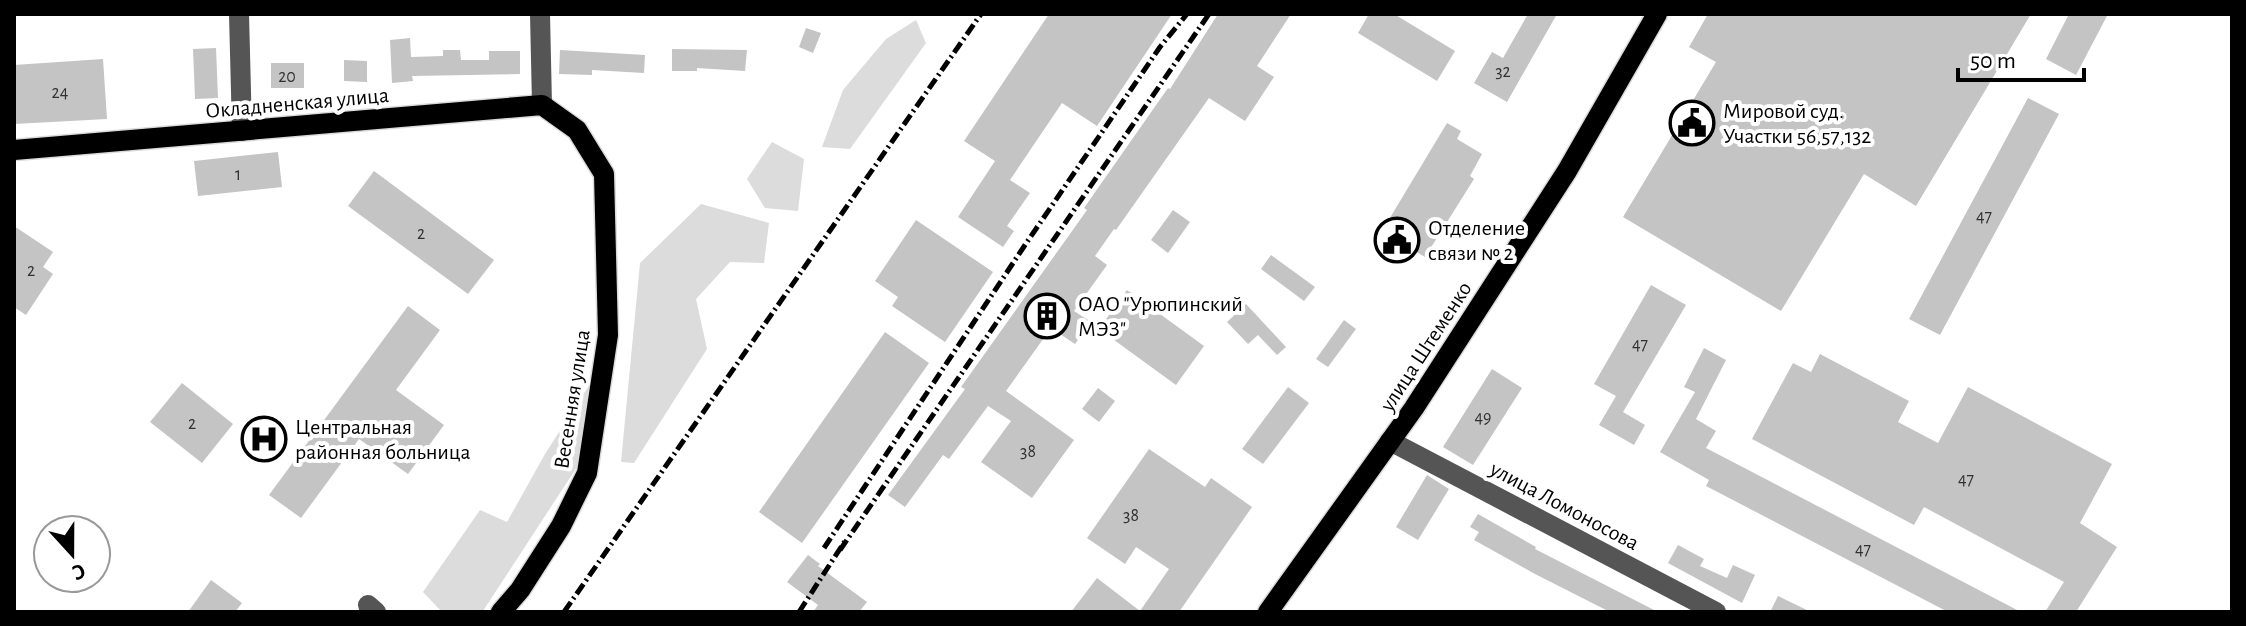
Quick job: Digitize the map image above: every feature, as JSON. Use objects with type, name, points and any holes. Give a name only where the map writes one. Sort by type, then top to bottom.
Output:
[{"type":"main road","name":"улица Штеменко","points":[[1268,612],[1414,408],[1567,171],[1657,14]]},
{"type":"main road","name":"Окладненская улица","points":[[14,150],[542,105]]},
{"type":"main road","name":"Весенняя улица","points":[[501,612],[520,590],[561,526],[587,473],[608,335],[604,174],[577,130],[542,105]]},
{"type":"street","points":[[239,14],[242,131]]},
{"type":"street","points":[[540,14],[542,105]]},
{"type":"street","name":"улица Ломоносова","points":[[1390,441],[1716,612]]},
{"type":"shaded area","points":[[916,20],[926,43],[850,149],[822,147],[843,90],[886,39]]},
{"type":"shaded area","points":[[772,142],[804,159],[798,211],[765,208],[747,179]]},
{"type":"shaded area","points":[[701,204],[769,223],[764,263],[730,262],[696,299],[707,349],[634,463],[621,462],[640,263]]},
{"type":"shaded area","points":[[597,373],[577,467],[483,611],[442,612],[423,592],[480,510],[507,522],[545,454]]},
{"type":"building","points":[[1049,14],[1172,14],[1097,126],[1062,103],[1010,180],[1030,193],[1007,226],[1014,231],[1003,247],[958,217],[995,161],[964,141]]},
{"type":"building","points":[[1218,14],[1291,14],[1257,66],[1274,77],[1245,121],[1209,98],[1095,256],[1107,265],[1074,311],[1091,322],[1075,344],[1051,328],[1006,391],[1074,440],[1032,498],[981,462],[1011,421],[988,406],[949,459],[943,455],[905,507],[888,495],[965,389],[961,387],[1087,210],[1084,208],[1170,89]]},
{"type":"building","points":[[1369,14],[1394,14],[1455,51],[1437,81],[1358,33]]},
{"type":"building","points":[[1528,14],[1557,14],[1507,102],[1474,83],[1492,52],[1503,58]]},
{"type":"building","points":[[1708,14],[2031,14],[1916,206],[1864,174],[1781,311],[1623,217],[1716,62],[1689,47]]},
{"type":"building","points":[[2069,14],[2108,14],[2076,75],[2046,59]]},
{"type":"building","points":[[806,28],[821,33],[813,53],[799,47]]},
{"type":"building","points":[[410,38],[411,57],[443,56],[443,50],[460,50],[461,60],[489,60],[489,51],[520,51],[520,74],[412,76],[413,81],[392,83],[390,40]]},
{"type":"building","points":[[216,48],[218,98],[195,99],[193,49]]},
{"type":"building","points":[[672,49],[747,50],[745,71],[697,68],[697,71],[672,71]]},
{"type":"building","points":[[560,50],[645,55],[644,73],[592,70],[592,75],[559,74]]},
{"type":"building","points":[[103,59],[107,119],[14,124],[14,65]]},
{"type":"building","points":[[344,60],[367,61],[367,82],[344,81]]},
{"type":"building","points":[[271,63],[304,63],[304,88],[271,88]]},
{"type":"building","points":[[2028,98],[2059,114],[1940,335],[1909,319]]},
{"type":"building","points":[[1447,123],[1461,131],[1457,139],[1482,154],[1470,176],[1474,179],[1425,257],[1382,231]]},
{"type":"building","points":[[278,152],[282,187],[198,196],[194,161]]},
{"type":"building","points":[[374,171],[494,260],[468,294],[348,206]]},
{"type":"building","points":[[1173,210],[1190,222],[1168,253],[1151,240]]},
{"type":"building","points":[[916,220],[993,272],[945,342],[892,306],[898,297],[875,281]]},
{"type":"building","points":[[14,226],[53,252],[43,267],[53,274],[26,315],[14,307]]},
{"type":"building","points":[[1271,255],[1315,287],[1304,301],[1261,269]]},
{"type":"building","points":[[1651,285],[1686,305],[1623,412],[1645,425],[1634,445],[1599,425],[1616,396],[1594,384]]},
{"type":"building","name":"ОАО \"Урюпинский МЭЗ\"","points":[[1127,290],[1204,346],[1176,385],[1099,329]]},
{"type":"building","points":[[1246,304],[1286,347],[1277,355],[1258,335],[1248,344],[1227,322]]},
{"type":"building","points":[[408,306],[440,330],[396,390],[444,425],[408,474],[359,439],[301,518],[269,495]]},
{"type":"building","points":[[1344,320],[1356,329],[1328,367],[1316,359]]},
{"type":"building","points":[[885,332],[929,363],[802,543],[759,512]]},
{"type":"building","points":[[1704,348],[1726,360],[1696,419],[1716,431],[1706,448],[2021,612],[1948,612],[1706,486],[1709,480],[1660,452],[1695,392],[1684,387]]},
{"type":"building","points":[[1820,354],[1909,401],[1898,422],[1938,443],[1968,387],[2112,464],[2080,523],[2117,547],[2076,612],[2045,612],[2064,582],[1924,507],[1914,525],[1752,439],[1793,363],[1811,372]]},
{"type":"building","points":[[1492,369],[1522,388],[1473,465],[1443,447]]},
{"type":"building","points":[[182,383],[233,424],[202,463],[150,422]]},
{"type":"building","points":[[1288,387],[1309,403],[1263,464],[1242,449]]},
{"type":"building","points":[[1098,388],[1115,401],[1099,422],[1082,409]]},
{"type":"building","points":[[1149,449],[1205,487],[1211,478],[1252,507],[1179,612],[1071,612],[1097,578],[1140,611],[1169,569],[1136,547],[1125,564],[1087,538]]},
{"type":"building","points":[[1427,475],[1449,489],[1418,540],[1396,527]]},
{"type":"building","points":[[1478,514],[1535,549],[1658,612],[1610,612],[1535,574],[1474,540],[1479,532],[1470,527]]},
{"type":"building","points":[[1678,545],[1704,559],[1700,566],[1727,578],[1733,565],[1755,575],[1742,603],[1668,563]]},
{"type":"building","points":[[808,555],[867,602],[859,612],[813,612],[818,605],[787,582]]},
{"type":"building","points":[[211,580],[242,603],[235,612],[188,612]]},
{"type":"building","points":[[1778,596],[1811,612],[1770,612]]},
{"type":"railway","points":[[564,612],[981,14]]},
{"type":"railway","points":[[824,548],[1025,245],[1160,47],[1187,14]]},
{"type":"railway","points":[[840,550],[1209,14]]},
{"type":"railway","points":[[799,612],[845,541]]},
{"type":"place","name":"Мировой суд. Участки 56,57,132","points":[[1692,123]]},
{"type":"place","name":"Отделение связи № 2","points":[[1397,240]]},
{"type":"place","name":"ОАО \"Урюпинский МЭЗ\"","points":[[1047,316]]},
{"type":"place","name":"Центральная районная больница","points":[[264,439]]}]
